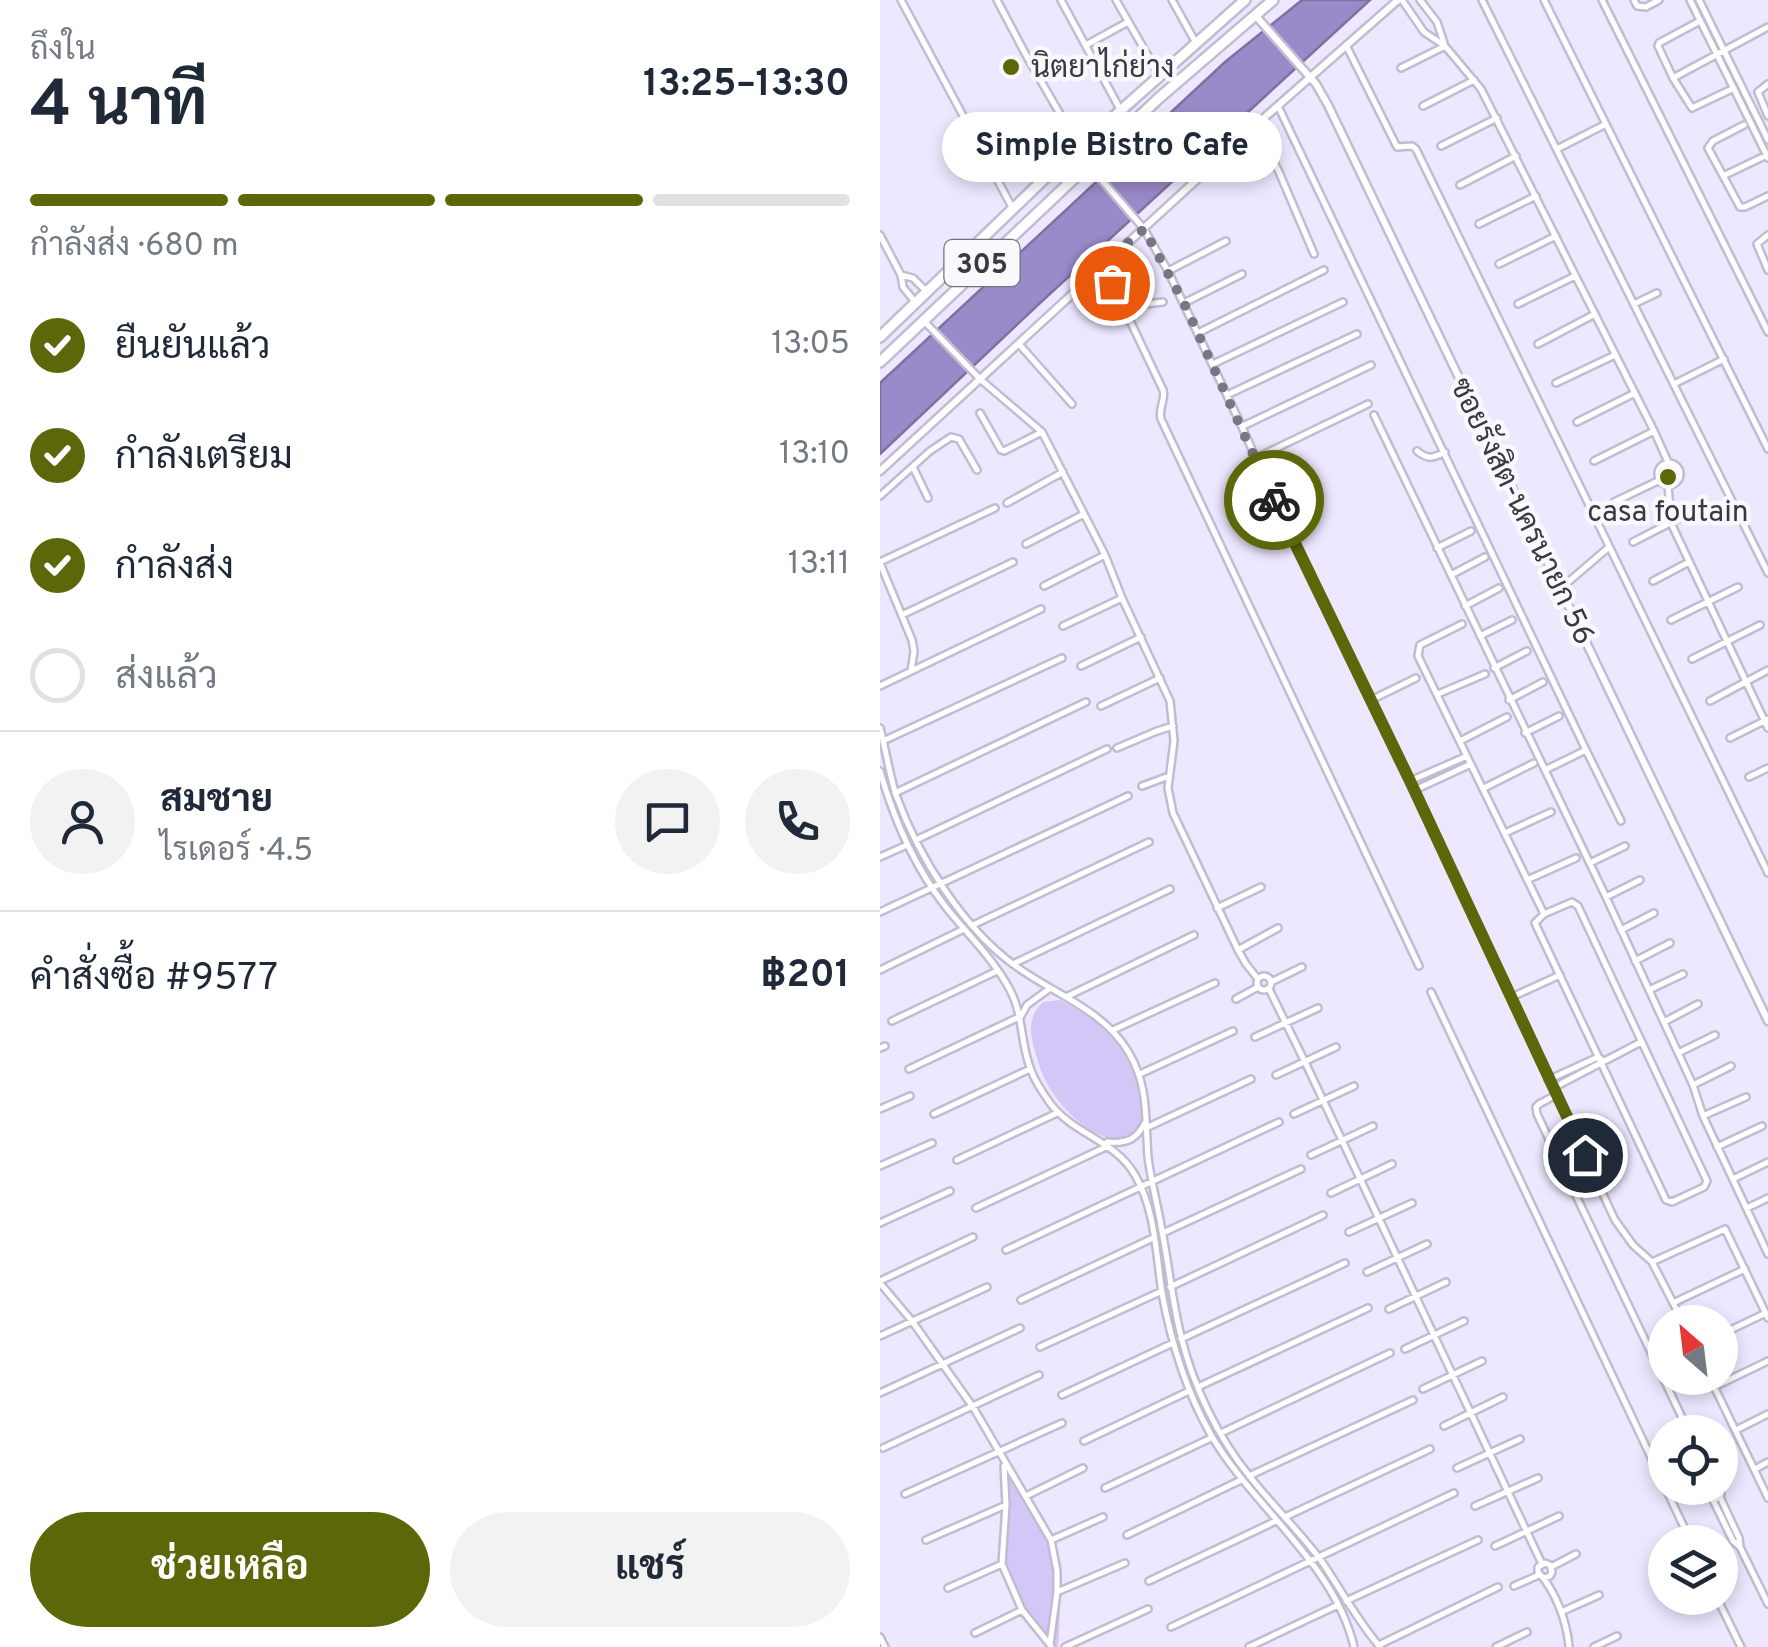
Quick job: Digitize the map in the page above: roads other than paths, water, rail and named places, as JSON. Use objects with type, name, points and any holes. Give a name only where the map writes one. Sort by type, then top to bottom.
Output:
[{"type":"main road","name":"305","points":[[880,338],[1080,146],[1245,0]]},
{"type":"main road","name":"305","points":[[880,362],[927,325],[955,289],[1159,98],[1273,0]]},
{"type":"main road","points":[[1080,146],[1091,161]]},
{"type":"main road","points":[[1064,161],[1075,164],[1079,172]]},
{"type":"street","points":[[901,0],[1013,209]]},
{"type":"street","points":[[997,0],[1080,146]]},
{"type":"street","points":[[1061,0],[1121,110]]},
{"type":"street","points":[[1116,0],[1159,75]]},
{"type":"street","points":[[1172,0],[1196,43]]},
{"type":"street","points":[[880,471],[977,376],[1019,344],[1308,76],[1400,0],[1424,32],[1445,46],[1474,80],[1497,118],[1668,462],[1678,466],[1678,481],[1668,485]]},
{"type":"street","points":[[1420,0],[1437,22],[1445,46]]},
{"type":"street","points":[[1482,0],[1768,574]]},
{"type":"street","points":[[1544,0],[1768,449]]},
{"type":"street","points":[[1602,0],[1768,332]]},
{"type":"street","points":[[1634,0],[1643,8],[1659,0]]},
{"type":"street","points":[[1690,0],[1768,140]]},
{"type":"street","points":[[1699,0],[1734,88],[1767,156],[1723,176]]},
{"type":"street","name":"ซอยรังสิต-นครนายก 56","points":[[1255,15],[1328,105],[1768,1021]]},
{"type":"street","points":[[1700,20],[1658,46],[1673,78],[1692,108],[1734,88]]},
{"type":"street","points":[[1085,45],[1128,22]]},
{"type":"street","points":[[1673,78],[1768,27]]},
{"type":"street","points":[[1346,45],[1397,147],[1412,146],[1416,150],[1768,873]]},
{"type":"street","points":[[1401,68],[1445,46]]},
{"type":"street","points":[[1423,106],[1474,80]]},
{"type":"street","points":[[1768,84],[1758,92],[1768,116]]},
{"type":"street","points":[[1278,106],[1621,821]]},
{"type":"street","points":[[1441,146],[1497,118]]},
{"type":"street","points":[[1558,149],[1606,124]]},
{"type":"street","points":[[1256,125],[1314,254]]},
{"type":"street","points":[[1744,125],[1708,145],[1742,208],[1768,196]]},
{"type":"street","points":[[1460,185],[1516,156]]},
{"type":"street","points":[[1091,161],[1097,175],[1142,227],[1184,303],[1290,536],[1410,781],[1615,1220],[1633,1245],[1652,1262],[1674,1305]]},
{"type":"street","points":[[1479,224],[1536,196]]},
{"type":"street","points":[[880,235],[903,286],[916,303]]},
{"type":"street","points":[[1768,235],[1757,244],[1768,270]]},
{"type":"street","points":[[1499,264],[1556,236]]},
{"type":"street","points":[[1168,272],[1226,241]]},
{"type":"street","points":[[1110,257],[1135,301],[1162,302]]},
{"type":"street","points":[[1103,264],[1164,390],[1161,419],[1419,966]]},
{"type":"street","points":[[1198,332],[1324,270]]},
{"type":"street","points":[[1184,303],[1242,274]]},
{"type":"street","points":[[901,275],[913,278],[926,292]]},
{"type":"street","points":[[1518,304],[1576,276]]},
{"type":"street","points":[[1634,304],[1657,292]]},
{"type":"street","points":[[1212,364],[1344,302]]},
{"type":"street","points":[[1538,344],[1595,314]]},
{"type":"street","points":[[927,325],[977,376],[1042,432],[1105,555],[1170,701],[1174,750],[1169,797],[1176,821],[1246,964],[1262,990],[1302,968]]},
{"type":"street","points":[[1227,396],[1357,334]]},
{"type":"street","points":[[1019,344],[1072,404]]},
{"type":"street","points":[[1556,383],[1615,355]]},
{"type":"street","points":[[1674,384],[1724,359]]},
{"type":"street","points":[[1242,426],[1371,364]]},
{"type":"street","points":[[1578,422],[1635,394]]},
{"type":"street","points":[[1256,458],[1368,404]]},
{"type":"street","points":[[980,413],[1004,451],[1042,432]]},
{"type":"street","points":[[1374,415],[1622,930],[1733,1179],[1765,1238],[1768,1254]]},
{"type":"street","points":[[1594,461],[1654,431]]},
{"type":"street","points":[[880,496],[945,439],[956,436],[977,470]]},
{"type":"street","points":[[1417,451],[1428,458],[1445,452]]},
{"type":"street","points":[[1668,462],[1658,469],[1660,480],[1668,485]]},
{"type":"street","points":[[912,467],[928,498]]},
{"type":"street","points":[[1007,503],[1063,472]]},
{"type":"street","points":[[1614,502],[1660,480]]},
{"type":"street","points":[[1668,485],[1671,523],[1768,728]]},
{"type":"street","points":[[911,671],[914,651],[880,562],[994,508]]},
{"type":"street","points":[[1632,542],[1699,508]]},
{"type":"street","points":[[1026,544],[1084,514]]},
{"type":"street","points":[[1437,548],[1472,531]]},
{"type":"street","points":[[1560,589],[1610,546]]},
{"type":"street","points":[[1044,586],[1105,555]]},
{"type":"street","points":[[1451,575],[1485,557]]},
{"type":"street","points":[[902,616],[1013,562]]},
{"type":"street","points":[[1653,581],[1689,562]]},
{"type":"street","points":[[1671,620],[1738,587]]},
{"type":"street","points":[[1466,606],[1499,588]]},
{"type":"street","points":[[1062,626],[1122,598]]},
{"type":"street","points":[[880,686],[1042,609]]},
{"type":"street","points":[[1480,636],[1512,620]]},
{"type":"street","points":[[1462,624],[1420,645],[1418,656],[1544,914]]},
{"type":"street","points":[[1692,659],[1760,625]]},
{"type":"street","points":[[1081,666],[1141,638]]},
{"type":"street","points":[[1494,668],[1526,651]]},
{"type":"street","points":[[883,741],[1062,658]]},
{"type":"street","points":[[1710,700],[1768,670]]},
{"type":"street","points":[[1438,694],[1485,674]]},
{"type":"street","points":[[1101,706],[1160,678]]},
{"type":"street","points":[[1371,700],[1416,678]]},
{"type":"street","points":[[1509,700],[1543,682]]},
{"type":"street","points":[[896,793],[1086,702]]},
{"type":"street","points":[[1525,733],[1559,716]]},
{"type":"street","points":[[1460,740],[1507,718]]},
{"type":"street","points":[[1730,738],[1766,719]]},
{"type":"street","points":[[1117,748],[1173,726]]},
{"type":"street","points":[[880,728],[896,793],[941,884],[973,925],[1012,964],[1088,1010],[1113,1030],[1140,1074],[1146,1100],[1152,1182],[1181,1339],[1220,1433],[1249,1476],[1319,1558],[1379,1646],[1498,1587]]},
{"type":"street","points":[[916,840],[1107,749]]},
{"type":"street","points":[[1544,770],[1586,750]]},
{"type":"street","points":[[1410,781],[1467,756]]},
{"type":"street","points":[[1484,788],[1534,763]]},
{"type":"street","points":[[1414,790],[1471,764]]},
{"type":"street","points":[[1749,777],[1768,768]]},
{"type":"street","points":[[880,771],[907,844],[932,888],[1011,991],[1021,1016],[1030,1069],[1057,1113],[1129,1166],[1141,1187],[1173,1342],[1190,1391],[1212,1437],[1241,1480],[1311,1562],[1347,1622],[1354,1647]]},
{"type":"street","points":[[1142,786],[1169,776]]},
{"type":"street","points":[[880,800],[888,796]]},
{"type":"street","points":[[880,912],[1128,796]]},
{"type":"street","points":[[1505,834],[1551,812]]},
{"type":"street","points":[[973,925],[1149,842]]},
{"type":"street","points":[[880,857],[907,844]]},
{"type":"street","points":[[1590,863],[1625,846]]},
{"type":"street","points":[[1527,880],[1576,858]]},
{"type":"street","points":[[1606,897],[1640,880]]},
{"type":"street","points":[[1218,908],[1262,887]]},
{"type":"street","points":[[1012,964],[1170,889]]},
{"type":"street","points":[[1572,902],[1578,906],[1707,1181],[1704,1188],[1672,1202],[1666,1200],[1535,923],[1544,914],[1572,902]]},
{"type":"street","points":[[1622,930],[1654,913]]},
{"type":"street","points":[[1238,950],[1278,928]]},
{"type":"street","points":[[880,970],[964,929]]},
{"type":"street","points":[[1066,997],[1194,935]]},
{"type":"street","points":[[1636,961],[1670,943]]},
{"type":"street","points":[[892,1021],[998,970]]},
{"type":"street","points":[[1648,990],[1682,974]]},
{"type":"street","points":[[1512,997],[1560,975]]},
{"type":"street","points":[[1236,999],[1267,977],[1542,1564],[1551,1567],[1576,1554]]},
{"type":"street","points":[[1113,1030],[1214,983]]},
{"type":"street","points":[[909,1069],[1021,1016],[1027,1004],[1049,989]]},
{"type":"street","points":[[1431,992],[1683,1525]]},
{"type":"street","points":[[1664,1022],[1698,1004]]},
{"type":"street","points":[[1255,1037],[1318,1008]]},
{"type":"street","points":[[1140,1074],[1233,1030]]},
{"type":"street","points":[[1678,1053],[1715,1036]]},
{"type":"street","points":[[1548,1080],[1642,1042]]},
{"type":"street","points":[[1276,1075],[1336,1047]]},
{"type":"street","points":[[1601,1061],[1539,1104],[1537,1114],[1681,1415]]},
{"type":"street","points":[[1693,1085],[1731,1066]]},
{"type":"street","points":[[934,1114],[1030,1069]]},
{"type":"street","points":[[1148,1127],[1251,1079]]},
{"type":"street","points":[[1294,1114],[1354,1086]]},
{"type":"street","points":[[880,1109],[910,1096]]},
{"type":"street","points":[[1704,1116],[1746,1097]]},
{"type":"street","points":[[957,1160],[1057,1113]]},
{"type":"street","points":[[976,1208],[1104,1144],[1130,1141],[1147,1118]]},
{"type":"street","points":[[1006,1250],[1279,1122]]},
{"type":"street","points":[[1310,1155],[1373,1126]]},
{"type":"street","points":[[1718,1146],[1762,1126]]},
{"type":"street","points":[[880,1166],[932,1143]]},
{"type":"street","points":[[1733,1179],[1768,1162]]},
{"type":"street","points":[[1330,1193],[1392,1164]]},
{"type":"street","points":[[1163,1233],[1300,1170]]},
{"type":"street","points":[[880,1223],[950,1191]]},
{"type":"street","points":[[1747,1208],[1768,1198]]},
{"type":"street","points":[[1349,1232],[1412,1202]]},
{"type":"street","points":[[1170,1287],[1323,1215]]},
{"type":"street","points":[[1652,1262],[1725,1229],[1767,1315],[1738,1327]]},
{"type":"street","points":[[974,1237],[880,1282],[973,1407],[1051,1540],[1057,1572],[1051,1646]]},
{"type":"street","points":[[1021,1300],[1153,1238]]},
{"type":"street","points":[[1367,1272],[1427,1244]]},
{"type":"street","points":[[1181,1339],[1346,1263]]},
{"type":"street","points":[[1673,1302],[1746,1270]]},
{"type":"street","points":[[1389,1308],[1446,1282]]},
{"type":"street","points":[[880,1336],[988,1287]]},
{"type":"street","points":[[1040,1347],[1162,1291]]},
{"type":"street","points":[[1198,1387],[1368,1308]]},
{"type":"street","points":[[1405,1349],[1464,1322]]},
{"type":"street","points":[[880,1393],[1020,1328]]},
{"type":"street","points":[[1062,1395],[1173,1342]]},
{"type":"street","points":[[1106,1488],[1390,1354]]},
{"type":"street","points":[[1423,1389],[1482,1361]]},
{"type":"street","points":[[1738,1376],[1768,1362]]},
{"type":"street","points":[[884,1448],[1039,1375]]},
{"type":"street","points":[[1084,1441],[1190,1391]]},
{"type":"street","points":[[1444,1426],[1504,1397]]},
{"type":"street","points":[[1249,1476],[1413,1400]]},
{"type":"street","points":[[1738,1429],[1768,1414]]},
{"type":"street","points":[[905,1494],[1062,1423]]},
{"type":"street","points":[[1738,1434],[1768,1498]]},
{"type":"street","points":[[1457,1468],[1520,1438]]},
{"type":"street","points":[[1284,1517],[1430,1449]]},
{"type":"street","points":[[1755,1468],[1768,1462]]},
{"type":"street","points":[[1004,1464],[1002,1564],[1022,1610],[1051,1646]]},
{"type":"street","points":[[1026,1496],[1084,1468]]},
{"type":"street","points":[[1475,1506],[1538,1478]]},
{"type":"street","points":[[1126,1535],[1241,1480]]},
{"type":"street","points":[[1172,1627],[1454,1493]]},
{"type":"street","points":[[926,1540],[1006,1505]]},
{"type":"street","points":[[1720,1505],[1768,1604]]},
{"type":"street","points":[[1495,1546],[1559,1516]]},
{"type":"street","points":[[1051,1540],[1103,1517]]},
{"type":"street","points":[[1149,1581],[1276,1521]]},
{"type":"street","points":[[1346,1601],[1478,1540]]},
{"type":"street","points":[[1057,1592],[1125,1563]]},
{"type":"street","points":[[948,1588],[1002,1564]]},
{"type":"street","points":[[1542,1564],[1538,1570],[1561,1612],[1569,1647]]},
{"type":"street","points":[[1514,1586],[1552,1574],[1551,1567]]},
{"type":"street","points":[[1561,1612],[1599,1594]]},
{"type":"street","points":[[1248,1647],[1338,1605]]},
{"type":"street","points":[[1066,1647],[1148,1609]]},
{"type":"street","points":[[975,1633],[1022,1610]]},
{"type":"street","points":[[1725,1615],[1740,1647]]},
{"type":"street","points":[[1496,1647],[1527,1632]]},
{"type":"street","points":[[1594,1647],[1617,1636]]},
{"type":"street","points":[[880,1637],[884,1647]]},
{"type":"place","name":"นิตยาไก่ย่าง","points":[[1011,67]]},
{"type":"place","name":"Simple Bistro Cafe","points":[[1112,283]]},
{"type":"place","name":"casa foutain","points":[[1668,477]]}]
